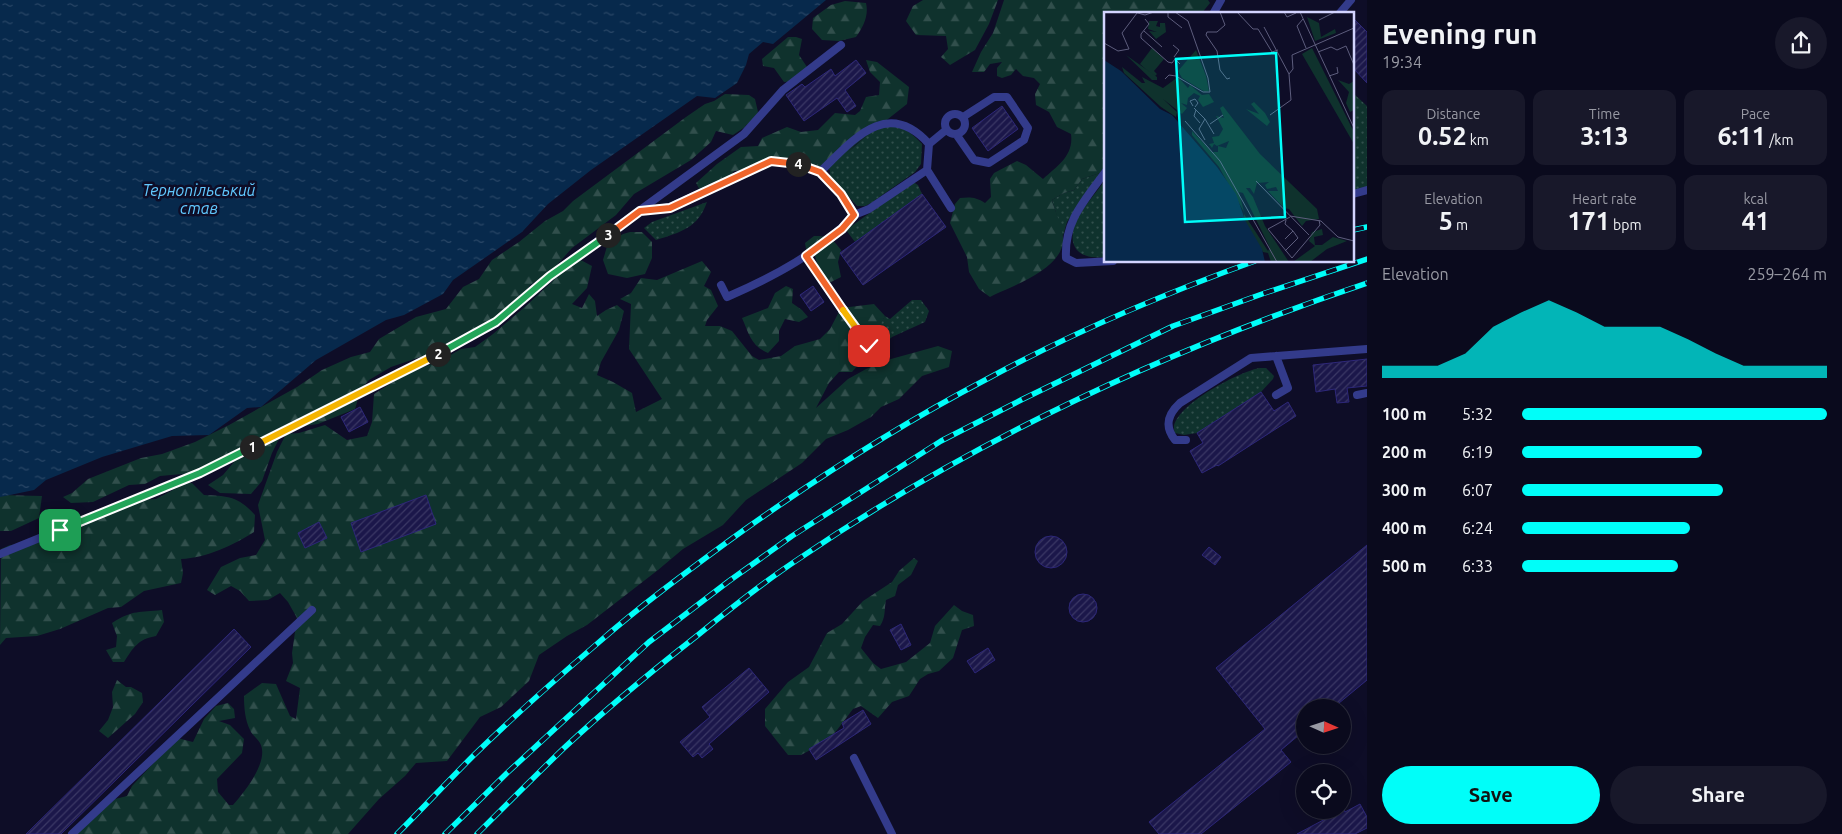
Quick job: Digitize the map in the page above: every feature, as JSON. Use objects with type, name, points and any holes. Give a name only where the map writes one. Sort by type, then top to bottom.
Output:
[{"type":"lane","points":[[1214,12],[1221,0]]},
{"type":"lane","points":[[1341,12],[1352,0]]},
{"type":"lane","points":[[0,554],[200,473],[449,348],[496,322],[550,276],[744,134],[783,90],[842,45]]},
{"type":"lane","points":[[956,134],[974,160],[989,163],[1024,140],[1028,128],[1007,97],[994,97],[963,117]]},
{"type":"lane","points":[[956,113],[963,117],[965,125],[961,132],[953,134],[946,130],[944,122],[948,115],[956,113]]},
{"type":"lane","points":[[820,172],[860,133],[882,124],[900,124],[919,133],[929,144]]},
{"type":"lane","points":[[946,130],[929,144],[927,170],[951,208]]},
{"type":"lane","points":[[640,211],[670,208],[771,161],[794,163],[820,172],[841,194],[854,215]]},
{"type":"lane","points":[[721,284],[728,297],[806,256],[842,229],[854,215],[869,209],[927,170]]},
{"type":"lane","points":[[1104,174],[1078,210],[1069,228],[1065,243],[1066,258],[1076,262],[1104,261]]},
{"type":"lane","points":[[1354,194],[1367,190]]},
{"type":"lane","points":[[806,256],[879,362]]},
{"type":"lane","points":[[1186,440],[1175,440],[1170,434],[1168,422],[1172,411],[1180,403],[1251,358],[1367,349]]},
{"type":"lane","points":[[1276,356],[1288,388],[1276,395]]},
{"type":"lane","points":[[1356,395],[1367,393]]},
{"type":"lane","points":[[72,834],[312,610]]},
{"type":"lane","points":[[854,758],[892,834]]},
{"type":"green space","points":[[923,0],[998,0],[989,24],[975,50],[950,65],[941,57],[948,49],[946,36],[916,35],[906,21],[913,6]]},
{"type":"green space","points":[[1004,0],[1208,0],[1210,3],[1203,12],[1104,12],[1104,167],[1100,173],[1082,179],[1074,190],[1052,200],[1063,237],[1062,248],[1056,258],[1036,274],[990,297],[979,289],[969,272],[967,257],[950,223],[955,204],[960,198],[976,199],[985,203],[991,197],[990,179],[994,173],[1017,161],[1026,165],[1043,179],[1063,160],[1070,148],[1071,142],[1071,134],[1057,127],[1049,112],[1036,105],[1035,94],[1040,84],[1034,78],[1023,76],[1016,69],[1011,75],[1002,78],[997,76],[997,68],[1002,62],[990,64],[984,72],[972,72],[981,52],[993,33]]},
{"type":"green space","points":[[845,1],[866,3],[866,17],[861,29],[856,37],[839,41],[822,40],[812,29],[813,18],[831,5]]},
{"type":"green space","points":[[788,37],[802,39],[799,55],[807,67],[798,81],[784,82],[774,68],[763,66],[762,59]]},
{"type":"green space","points":[[866,60],[877,62],[909,87],[907,104],[855,145],[831,170],[816,168],[785,159],[768,168],[734,171],[723,186],[702,194],[696,183],[717,164],[741,147],[758,146],[762,138],[787,127],[801,132],[818,130],[835,113],[855,115],[860,111],[866,97],[879,95],[880,82],[870,72]]},
{"type":"green space","points":[[725,94],[749,95],[755,99],[758,112],[752,122],[733,135],[716,131],[711,142],[691,160],[634,194],[616,215],[572,248],[549,274],[530,285],[522,302],[444,349],[391,367],[369,380],[361,389],[355,409],[318,424],[284,429],[272,453],[262,481],[251,494],[220,493],[208,485],[223,475],[234,462],[226,457],[193,473],[160,476],[145,484],[129,485],[93,502],[71,503],[63,497],[72,493],[88,479],[141,458],[162,454],[195,442],[297,387],[322,370],[351,357],[370,352],[379,339],[416,317],[446,309],[463,287],[479,279],[492,260],[519,242],[545,221],[563,211],[573,201],[686,117],[705,104]]},
{"type":"green space","points":[[1354,94],[1367,106],[1367,187],[1354,190]]},
{"type":"green space","points":[[889,126],[904,129],[922,144],[921,164],[915,172],[871,203],[865,206],[857,206],[830,176],[830,168],[872,131]]},
{"type":"green space","points":[[1100,173],[1067,222],[1063,236],[1052,200],[1074,190],[1082,179]]},
{"type":"green space","points":[[913,182],[918,185],[922,194],[855,242],[846,230]]},
{"type":"green space","points":[[1104,182],[1104,257],[1084,255],[1078,251],[1073,241],[1075,224]]},
{"type":"green space","points":[[707,202],[699,218],[688,228],[681,231],[656,240],[644,228],[652,222]]},
{"type":"green space","points":[[630,232],[642,232],[652,242],[652,258],[645,274],[627,278],[608,274],[603,260],[608,243]]},
{"type":"green space","points":[[814,236],[830,238],[841,250],[838,262],[841,277],[831,282],[821,278],[815,256],[806,249],[805,243]]},
{"type":"green space","points":[[577,258],[592,266],[587,288],[572,304],[582,308],[589,294],[595,301],[597,316],[617,305],[624,311],[619,330],[601,362],[597,375],[632,393],[636,412],[662,399],[629,349],[631,304],[620,299],[631,293],[641,278],[657,280],[702,261],[711,272],[704,286],[711,290],[718,306],[707,320],[705,326],[720,326],[732,331],[752,356],[759,360],[781,356],[795,346],[820,339],[830,329],[841,308],[874,304],[885,316],[875,335],[860,349],[860,363],[852,372],[839,372],[829,383],[816,408],[848,379],[891,359],[938,346],[952,351],[949,367],[922,376],[899,399],[881,407],[871,417],[848,430],[826,439],[802,463],[746,500],[723,525],[683,549],[587,625],[539,655],[529,681],[501,707],[480,717],[447,761],[416,763],[405,776],[379,799],[348,834],[74,834],[115,799],[127,796],[132,786],[177,738],[193,742],[204,719],[216,706],[228,703],[234,709],[235,718],[219,721],[230,725],[244,739],[242,753],[217,779],[218,792],[229,805],[233,805],[249,784],[262,758],[260,743],[251,732],[247,722],[244,696],[262,683],[276,684],[290,716],[296,719],[300,688],[286,681],[293,663],[292,653],[297,618],[288,602],[280,593],[268,600],[249,601],[240,591],[231,586],[215,595],[207,590],[221,567],[240,558],[256,555],[265,540],[258,505],[277,452],[286,434],[299,433],[325,425],[347,440],[367,436],[372,422],[374,394],[409,372],[440,361],[461,349],[475,347],[527,305]]},
{"type":"green space","points":[[786,286],[793,289],[792,303],[808,317],[799,322],[785,319],[779,331],[779,341],[768,353],[754,343],[742,318],[768,308],[775,293]]},
{"type":"green space","points":[[912,300],[921,300],[929,311],[925,322],[892,337],[884,344],[876,347],[872,337],[885,316],[890,319]]},
{"type":"green space","points":[[1260,368],[1266,368],[1274,376],[1261,392],[1197,433],[1184,435],[1175,433],[1175,424],[1181,413],[1192,403],[1222,383]]},
{"type":"green space","points":[[186,483],[192,483],[204,495],[232,498],[243,504],[255,515],[254,532],[238,542],[219,550],[181,559],[183,573],[181,583],[144,591],[121,607],[108,608],[60,629],[37,636],[6,638],[0,645],[1,549],[10,545],[36,543],[52,535],[66,532],[73,527],[85,526],[91,519],[137,500],[156,499]]},
{"type":"green space","points":[[0,495],[42,496],[39,518],[11,531],[0,531]]},
{"type":"green space","points":[[914,558],[918,561],[911,575],[898,585],[895,596],[886,600],[882,623],[880,626],[873,625],[865,637],[861,648],[873,663],[881,669],[906,662],[930,643],[935,626],[954,605],[962,611],[973,615],[974,626],[962,630],[953,658],[939,671],[928,674],[920,679],[909,696],[892,702],[878,718],[861,706],[853,709],[827,741],[801,755],[788,755],[765,726],[765,709],[788,682],[809,667],[827,633],[842,624],[863,601],[892,582],[899,571]]},
{"type":"green space","points":[[162,610],[164,622],[156,636],[140,642],[133,648],[124,662],[113,662],[106,650],[116,647],[117,636],[112,623],[131,614]]},
{"type":"green space","points":[[117,680],[126,687],[131,687],[142,693],[143,702],[135,714],[108,738],[99,731],[108,720],[113,707],[112,692]]},
{"type":"water","name":"Тернопільський став","points":[[0,0],[826,0],[773,44],[763,42],[749,54],[737,83],[715,98],[697,96],[591,170],[548,204],[522,232],[453,280],[443,294],[404,315],[386,320],[316,360],[261,407],[247,408],[209,435],[172,436],[102,457],[46,480],[34,490],[0,497]]},
{"type":"building","points":[[1354,19],[1367,32],[1367,83],[1354,69]]},
{"type":"building","points":[[856,60],[866,73],[845,90],[856,106],[847,112],[837,98],[804,121],[786,95],[802,84],[805,87],[831,69],[835,76]]},
{"type":"building","points":[[1002,106],[1018,129],[988,151],[972,128]]},
{"type":"building","points":[[922,194],[946,227],[863,285],[840,253]]},
{"type":"building","points":[[813,286],[824,302],[811,311],[800,295]]},
{"type":"building","points":[[1367,359],[1367,386],[1347,388],[1349,402],[1337,403],[1335,389],[1316,392],[1313,365]]},
{"type":"building","points":[[1261,392],[1274,411],[1288,402],[1296,416],[1218,466],[1202,473],[1190,451],[1203,443],[1197,433]]},
{"type":"building","points":[[360,407],[368,422],[349,432],[341,417]]},
{"type":"building","points":[[426,495],[436,524],[361,552],[351,523]]},
{"type":"building","points":[[319,522],[327,538],[305,548],[298,533]]},
{"type":"building","points":[[1051,536],[1057,537],[1062,541],[1066,546],[1066,558],[1062,563],[1057,567],[1051,568],[1045,567],[1040,563],[1036,558],[1035,552],[1036,546],[1040,541],[1045,537]]},
{"type":"building","points":[[1367,545],[1367,680],[1344,699],[1296,699],[1296,738],[1281,750],[1291,762],[1201,834],[1159,834],[1149,822],[1265,729],[1216,668]]},
{"type":"building","points":[[1209,547],[1221,557],[1215,565],[1202,555]]},
{"type":"building","points":[[1083,594],[1093,598],[1097,608],[1093,618],[1083,622],[1073,618],[1069,608],[1073,598]]},
{"type":"building","points":[[901,624],[911,645],[901,650],[890,630]]},
{"type":"building","points":[[234,629],[251,647],[61,834],[26,834]]},
{"type":"building","points":[[988,648],[995,660],[975,673],[967,661]]},
{"type":"building","points":[[749,668],[769,692],[709,744],[713,749],[702,758],[698,753],[693,757],[680,742],[710,717],[702,707]]},
{"type":"building","points":[[863,710],[871,724],[816,760],[809,749],[844,728],[842,723]]},
{"type":"building","points":[[1360,804],[1367,817],[1367,828],[1355,834],[1297,834],[1325,819],[1351,819],[1351,809]]},
{"type":"railway","points":[[1354,230],[1367,227]]},
{"type":"railway","points":[[445,834],[507,773],[649,642],[792,536],[941,441],[1173,326],[1367,259]]},
{"type":"railway","points":[[397,834],[489,740],[614,629],[696,565],[792,497],[920,416],[1019,362],[1118,315],[1252,262]]},
{"type":"railway","points":[[477,834],[564,748],[647,676],[761,585],[866,515],[934,474],[1074,401],[1146,368],[1219,338],[1292,309],[1367,283]]},
{"type":"route","points":[[60,530],[200,473],[449,348],[496,322],[550,276],[640,211],[670,208],[771,161],[794,163],[820,172],[841,194],[854,215],[842,229],[806,256],[869,346]]}]
